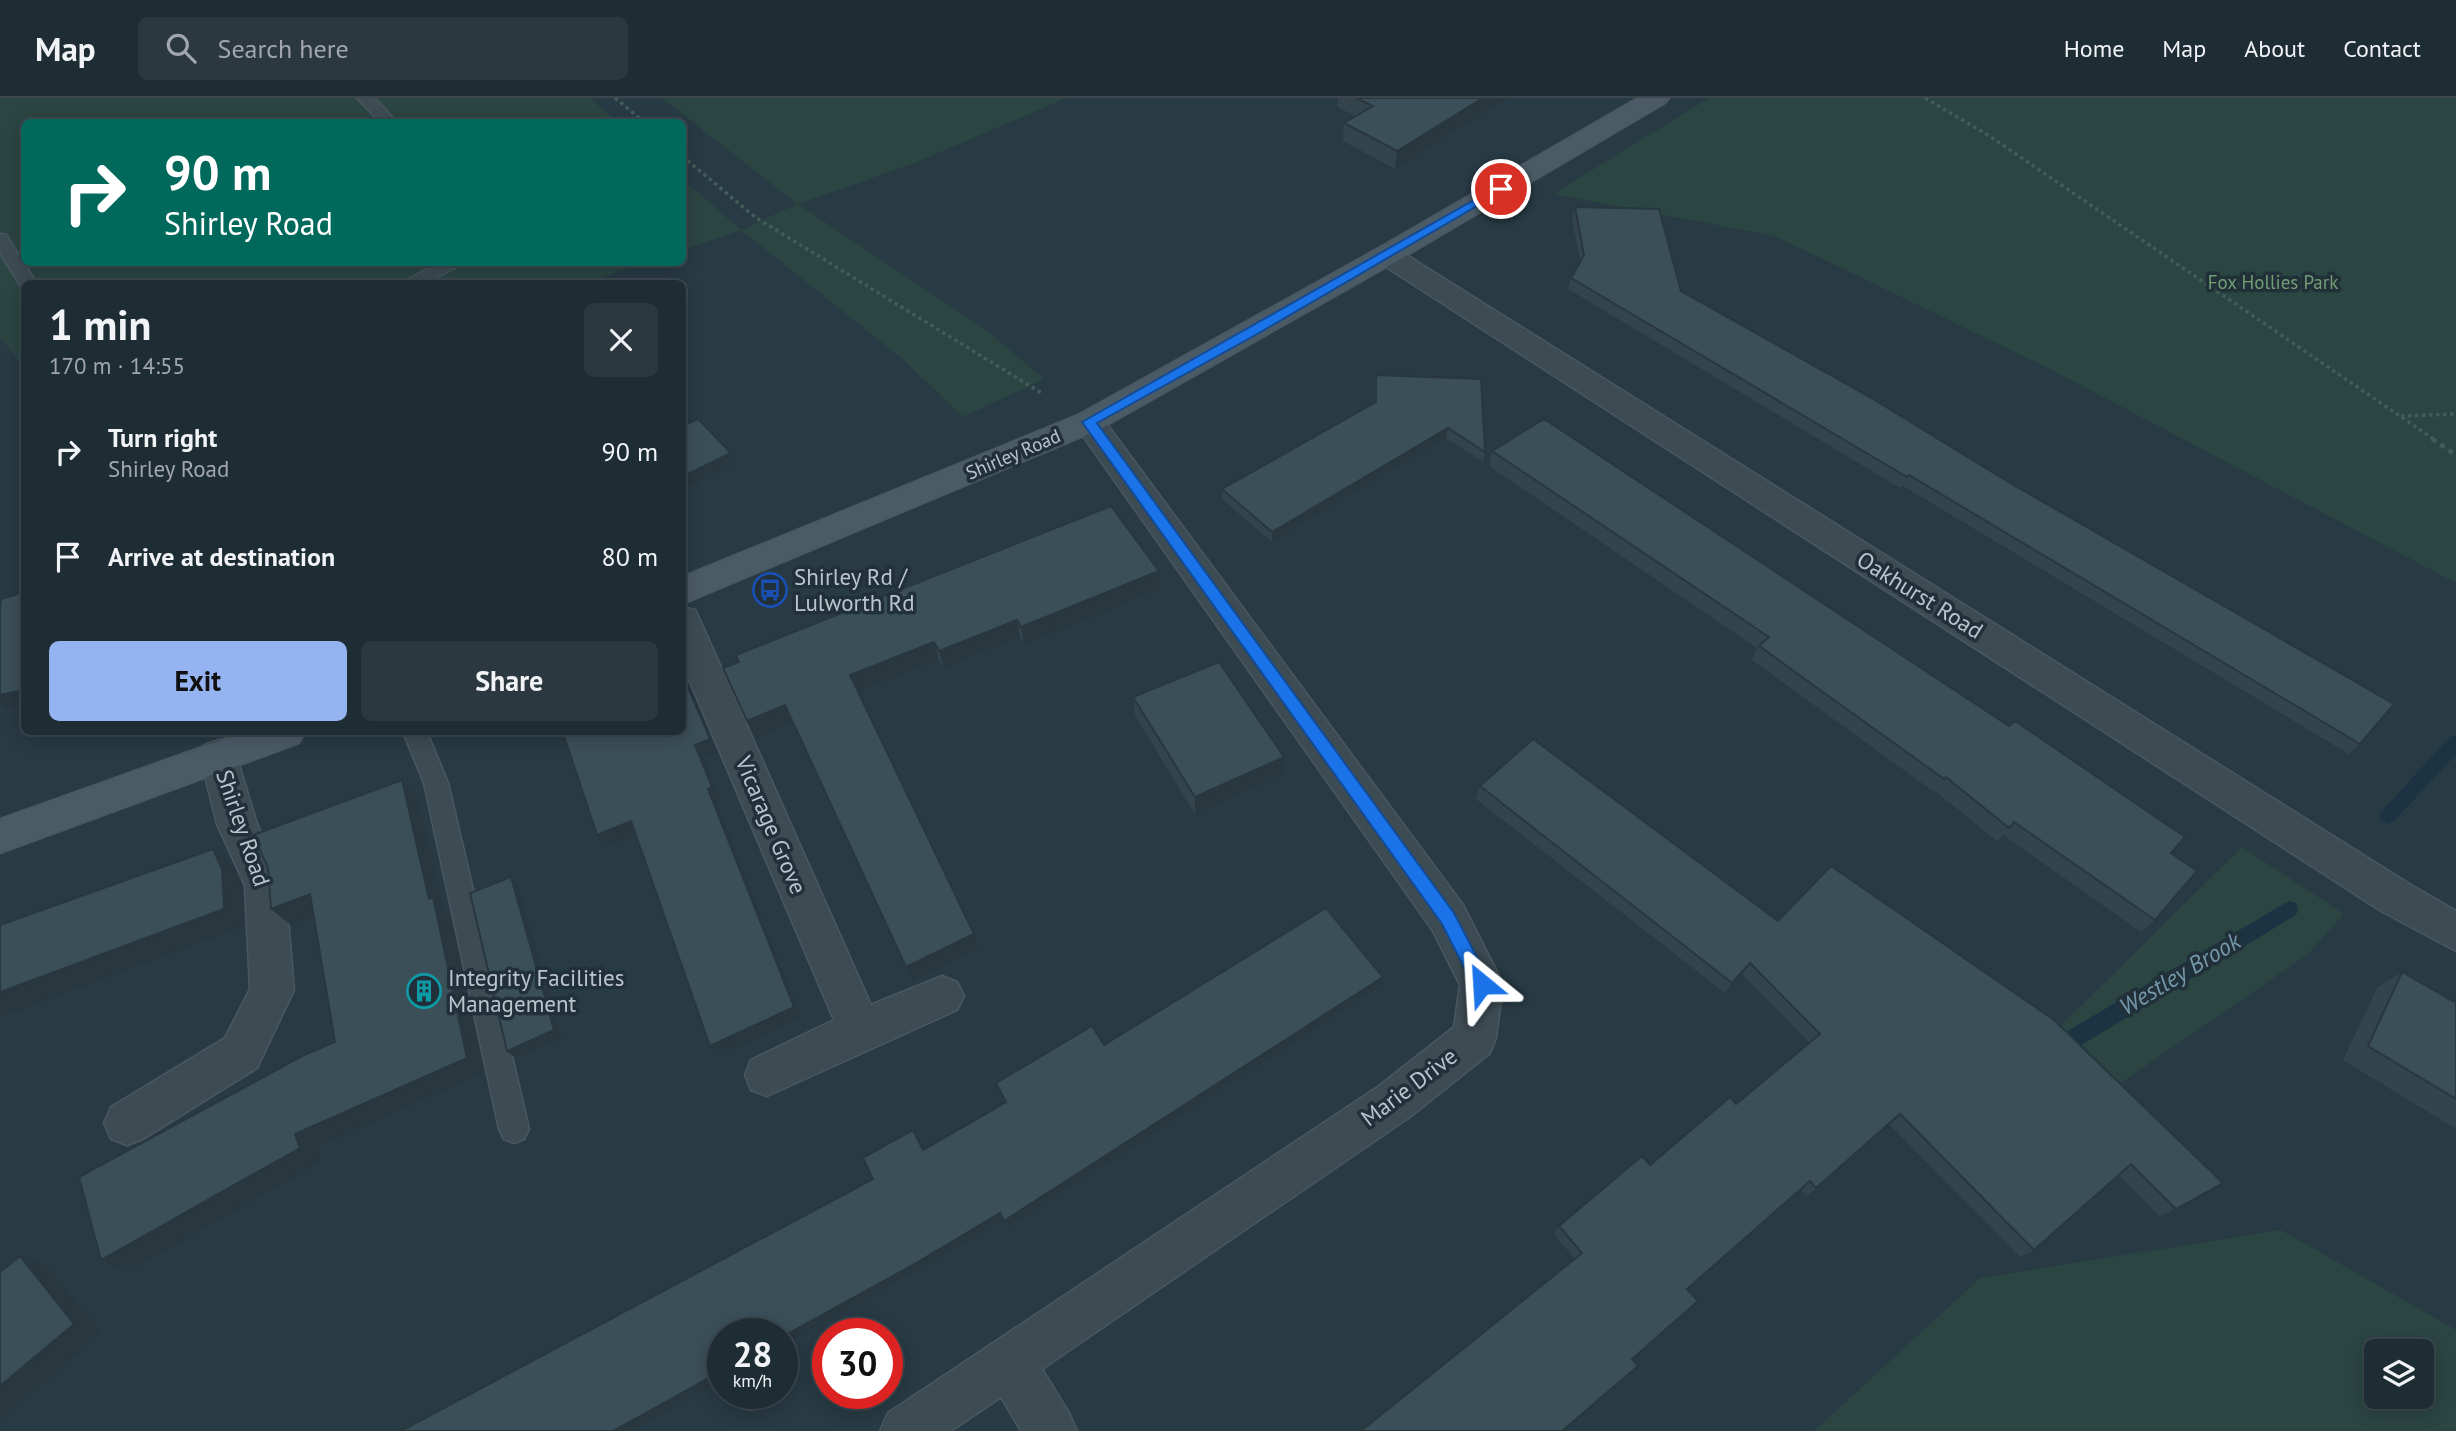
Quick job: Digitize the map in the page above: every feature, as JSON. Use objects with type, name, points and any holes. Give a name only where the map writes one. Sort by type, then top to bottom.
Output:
[{"type":"street","name":"Shirley Road","points":[[686,589],[1089,422],[1387,256],[1656,98]]},
{"type":"street","name":"Oakhurst Road","points":[[1387,256],[2384,891],[2456,932]]},
{"type":"street","name":"Marie Drive","points":[[906,1431],[1395,1101],[1474,1038],[1482,984],[1448,918],[1089,422]]},
{"type":"street","name":"Vicarage Grove","points":[[686,629],[860,1030]]},
{"type":"street","name":"Shirley Road","points":[[0,836],[277,735]]},
{"type":"street","name":"Shirley Road","points":[[127,1123],[241,1053],[272,990],[265,885],[237,824],[219,755]]},
{"type":"street","points":[[767,1075],[860,1030],[942,996]]},
{"type":"street","points":[[1008,1362],[1051,1431]]},
{"type":"lane","points":[[365,98],[386,119]]},
{"type":"lane","points":[[0,239],[26,280]]},
{"type":"lane","points":[[417,280],[448,266]]},
{"type":"lane","points":[[416,735],[436,783],[514,1129]]},
{"type":"path","points":[[615,98],[640,119]]},
{"type":"path","points":[[1925,98],[1991,137],[2456,455]]},
{"type":"path","points":[[686,159],[755,217],[1089,422]]},
{"type":"path","points":[[2400,416],[2456,414]]},
{"type":"green space","points":[[0,98],[590,98],[614,119],[21,119],[21,266],[636,266],[594,280],[21,280],[21,363],[0,337]]},
{"type":"green space","points":[[662,98],[1067,98],[915,163],[798,204],[986,330],[1044,379],[963,417],[900,357],[741,230],[797,204]]},
{"type":"green space","name":"Fox Hollies Park","points":[[1709,98],[2456,98],[2456,583],[2050,369],[1775,236],[1553,194]]},
{"type":"green space","points":[[686,182],[741,230],[686,249]]},
{"type":"green space","points":[[2242,847],[2344,914],[2307,955],[2106,1093],[2048,1038]]},
{"type":"green space","points":[[2281,1230],[2456,1330],[2456,1431],[1814,1431],[1980,1278]]},
{"type":"building","points":[[1356,98],[1483,98],[1397,151],[1344,123],[1373,106]]},
{"type":"building","points":[[1575,207],[1659,209],[1681,291],[1873,399],[2005,480],[2394,704],[2360,744],[1909,475],[1907,477],[1571,278],[1584,255]]},
{"type":"building","points":[[1376,375],[1481,379],[1485,452],[1448,428],[1272,532],[1222,489],[1376,402]]},
{"type":"building","points":[[698,419],[731,453],[686,475],[686,424]]},
{"type":"building","points":[[1544,419],[2009,726],[2015,721],[2185,837],[2171,853],[2197,871],[2155,920],[2014,822],[2009,828],[1946,777],[1944,779],[1759,646],[1769,637],[1492,451]]},
{"type":"building","points":[[1111,506],[1159,571],[1021,627],[1017,620],[939,651],[934,642],[850,675],[974,934],[906,967],[785,705],[747,721],[723,668],[739,662],[736,655]]},
{"type":"building","points":[[21,593],[21,691],[0,695],[0,609],[1,599]]},
{"type":"building","points":[[1219,662],[1284,757],[1195,797],[1133,697]]},
{"type":"building","points":[[686,685],[710,739],[695,745],[712,787],[708,789],[794,1007],[710,1046],[631,821],[597,835],[564,735],[686,735]]},
{"type":"building","points":[[1533,739],[1778,921],[1831,866],[2054,1020],[2223,1183],[2176,1209],[2131,1164],[2034,1250],[1900,1114],[1816,1188],[1810,1181],[1687,1289],[1698,1301],[1632,1359],[1638,1366],[1562,1431],[1361,1431],[1582,1253],[1559,1226],[1642,1156],[1650,1165],[1730,1097],[1736,1104],[1820,1034],[1750,963],[1732,983],[1480,786]]},
{"type":"building","points":[[402,780],[429,899],[433,897],[467,1058],[295,1134],[300,1148],[101,1260],[79,1177],[304,1055],[335,1042],[310,894],[271,909],[268,868],[253,835]]},
{"type":"building","points":[[213,849],[222,869],[224,909],[0,992],[0,925]]},
{"type":"building","points":[[511,877],[554,1030],[507,1051],[470,893]]},
{"type":"building","points":[[1326,908],[1383,977],[1004,1221],[1000,1213],[798,1328],[798,1318],[707,1318],[707,1379],[613,1431],[401,1431],[873,1179],[863,1158],[913,1130],[923,1150],[1006,1102],[996,1083],[1092,1026],[1104,1045]]},
{"type":"building","points":[[2402,972],[2456,1003],[2456,1099],[2368,1046]]},
{"type":"building","points":[[20,1256],[74,1324],[0,1386],[0,1272]]},
{"type":"waterway","name":"Westley Brook","points":[[2388,816],[2456,742]]},
{"type":"waterway","name":"Westley Brook","points":[[2071,1040],[2289,909]]},
{"type":"place","name":"Shirley Rd / Lulworth Rd","points":[[770,590]]},
{"type":"place","name":"Integrity Facilities Management","points":[[424,991]]},
{"type":"route","points":[[1482,984],[1448,918],[1089,422],[1255,331],[1501,189]]}]
